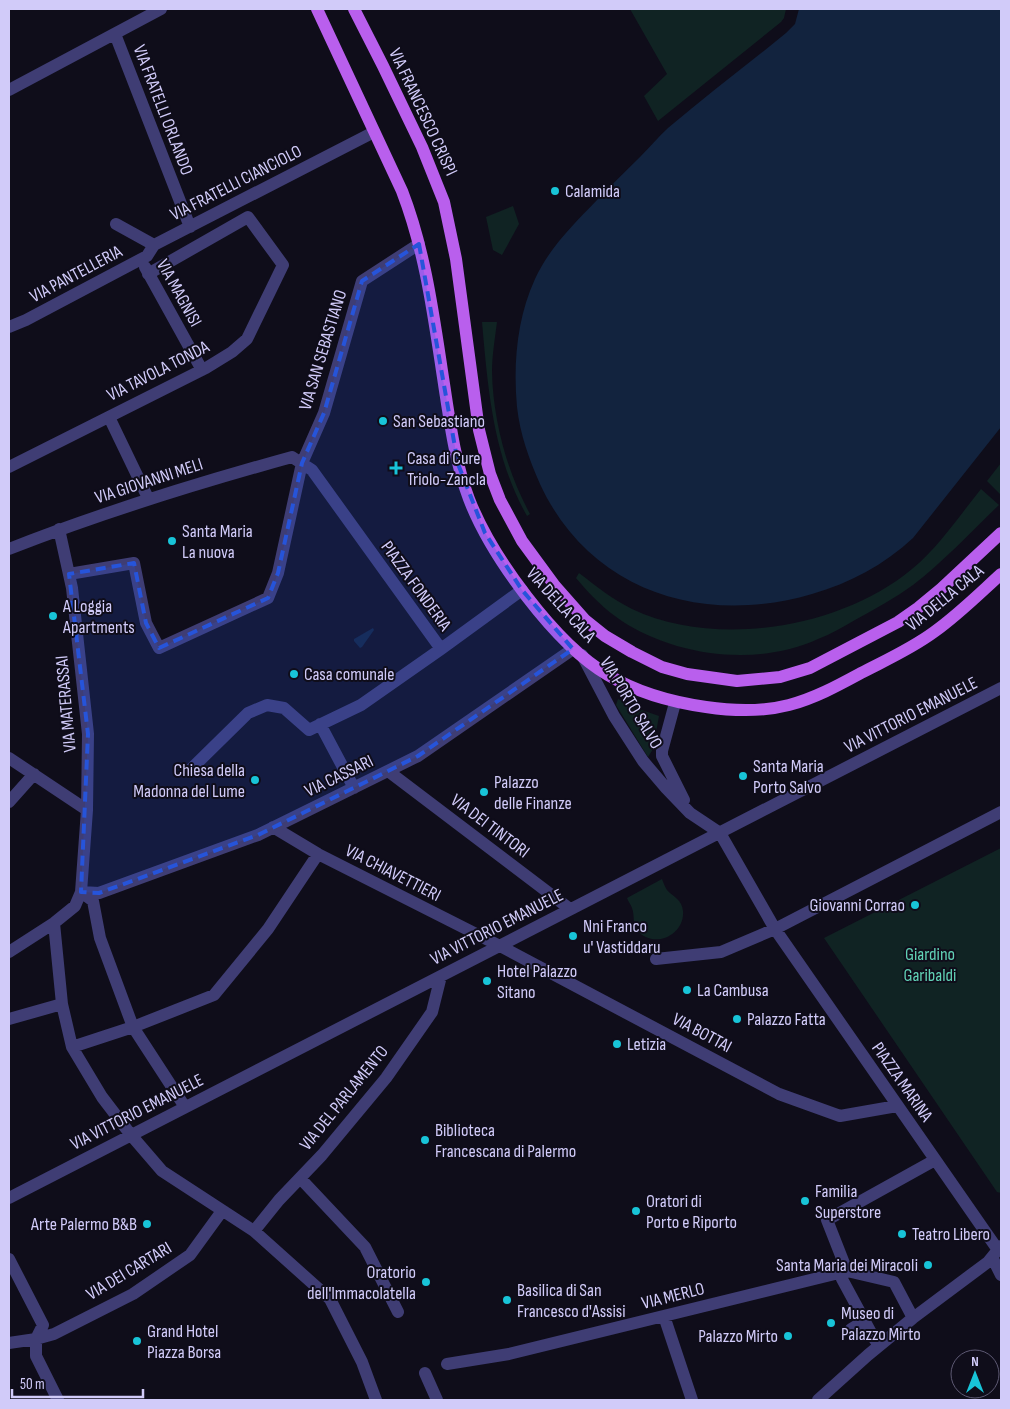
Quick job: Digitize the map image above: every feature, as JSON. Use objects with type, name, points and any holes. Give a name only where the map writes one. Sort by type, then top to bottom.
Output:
[{"type":"main road","points":[[317,9],[402,191],[412,217],[419,244]]},
{"type":"main road","name":"VIA FRANCESCO CRISPI","points":[[357,13],[422,147],[444,202],[451,232]]},
{"type":"main road","name":"VIA DELLA CALA","points":[[451,232],[478,430],[490,474],[500,500],[522,541],[568,601],[585,620],[605,636],[632,652],[662,667],[705,677],[737,681],[780,677],[810,668],[911,613],[942,589],[1001,533]]},
{"type":"main road","name":"VIA DELLA CALA","points":[[419,244],[428,283],[451,431],[458,464],[470,500],[496,552],[522,590],[578,652],[607,674],[638,690],[675,702],[724,710],[755,710],[786,705],[821,694],[912,647],[936,632],[1001,574]]},
{"type":"street","points":[[9,90],[161,9]]},
{"type":"street","points":[[311,9],[328,35]]},
{"type":"street","name":"VIA FRATELLI ORLANDO","points":[[115,34],[190,227]]},
{"type":"street","name":"VIA FRATELLI CIANCIOLO","points":[[154,245],[374,132]]},
{"type":"street","name":"VIA TAVOLA TONDA","points":[[9,467],[202,370],[232,352],[247,339],[283,266],[248,217],[148,274]]},
{"type":"street","points":[[116,224],[154,245]]},
{"type":"street","name":"VIA SAN SEBASTIANO","points":[[69,574],[134,563],[146,623],[160,648],[268,598],[278,573],[302,463],[324,413],[362,282],[419,244]]},
{"type":"street","name":"VIA PANTELLERIA","points":[[9,327],[141,260],[147,256],[154,245]]},
{"type":"street","name":"VIA MAGNISI","points":[[141,260],[202,370]]},
{"type":"street","points":[[109,416],[148,498]]},
{"type":"street","name":"VIA GIOVANNI MELI","points":[[9,550],[59,529],[148,498],[292,457],[302,463]]},
{"type":"street","name":"PIAZZA FONDERIA","points":[[302,463],[312,470],[441,649],[522,590]]},
{"type":"street","name":"VIA MATERASSAI","points":[[59,529],[72,588],[88,734],[87,810],[81,892]]},
{"type":"street","points":[[189,771],[248,713],[267,704],[284,708],[309,730],[361,704],[441,649]]},
{"type":"street","name":"VIA PORTO SALVO","points":[[578,652],[631,744],[666,788],[690,813],[720,833]]},
{"type":"street","name":"VIA CASSARI","points":[[81,892],[99,893],[258,835],[418,756],[578,652]]},
{"type":"street","name":"VIA VITTORIO EMANUELE","points":[[9,1198],[1001,688]]},
{"type":"street","name":"VIA PORTO SALVO","points":[[675,702],[662,756],[690,813]]},
{"type":"street","points":[[320,724],[354,788]]},
{"type":"street","points":[[9,758],[87,810]]},
{"type":"street","name":"VIA DEI TINTORI","points":[[388,771],[570,909]]},
{"type":"street","points":[[9,802],[34,774]]},
{"type":"street","points":[[656,959],[722,952],[775,930],[1001,812]]},
{"type":"street","name":"VIA CHIAVETTIERI","points":[[274,827],[318,854],[500,946]]},
{"type":"street","name":"PIAZZA MARINA","points":[[720,833],[775,930],[997,1251],[1001,1275]]},
{"type":"street","points":[[72,1047],[133,1027],[214,995],[268,929],[318,854]]},
{"type":"street","points":[[9,952],[49,926],[75,906],[81,892],[93,901],[100,938],[133,1027],[185,1107]]},
{"type":"street","points":[[49,926],[58,962],[62,1004],[72,1047],[102,1097],[130,1135],[162,1171],[254,1231],[330,1299],[362,1362],[376,1400]]},
{"type":"street","name":"VIA BOTTAI","points":[[500,946],[779,1094],[840,1116],[897,1106]]},
{"type":"street","name":"VIA DEL PARLAMENTO","points":[[254,1231],[279,1200],[322,1155],[386,1078],[432,1012],[441,976]]},
{"type":"street","points":[[9,1019],[62,1004]]},
{"type":"street","points":[[875,1340],[864,1321],[845,1275],[827,1220],[935,1160]]},
{"type":"street","points":[[300,1178],[365,1247],[398,1312]]},
{"type":"street","name":"VIA DEI CARTARI","points":[[9,1343],[54,1334],[133,1294],[190,1255],[222,1210]]},
{"type":"street","points":[[818,1400],[913,1318],[988,1262],[997,1251]]},
{"type":"street","points":[[9,1259],[43,1326],[36,1339],[36,1356],[58,1400]]},
{"type":"street","points":[[845,1275],[894,1282],[913,1318]]},
{"type":"street","name":"VIA MERLO","points":[[447,1364],[509,1354],[664,1316],[845,1275]]},
{"type":"street","points":[[664,1316],[692,1400]]},
{"type":"street","points":[[851,1329],[864,1321]]},
{"type":"street","points":[[425,1373],[436,1400]]},
{"type":"highlighted area","points":[[419,244],[458,464],[485,533],[522,590],[573,649],[418,756],[388,771],[258,835],[99,893],[81,892],[88,734],[69,574],[134,563],[146,623],[159,648],[268,598],[278,573],[302,463],[324,413],[362,281]]},
{"type":"green space","points":[[630,9],[786,9],[781,22],[658,121],[644,96],[667,74]]},
{"type":"green space","points":[[513,206],[519,224],[502,255],[493,250],[486,217]]},
{"type":"green space","points":[[482,322],[497,322],[492,372],[495,409],[498,427],[514,481],[530,514],[527,516],[506,470],[499,446],[490,397]]},
{"type":"green space","points":[[1001,463],[1001,495],[987,481]]},
{"type":"green space","points":[[981,489],[999,505],[913,585],[837,630],[801,646],[784,650],[748,655],[730,655],[694,650],[661,641],[633,628],[609,612],[576,578],[579,573],[611,597],[632,609],[666,621],[702,628],[739,629],[777,626],[815,618],[850,606],[883,589],[912,569],[940,541]]},
{"type":"green space","points":[[618,699],[659,716],[653,749],[648,757],[616,705]]},
{"type":"green space","name":"Giardino Garibaldi","points":[[1001,848],[1001,1193],[997,1192],[824,938]]},
{"type":"green space","points":[[662,879],[667,890],[681,904],[683,911],[682,920],[674,933],[667,937],[651,939],[637,930],[632,908],[627,898]]},
{"type":"water","points":[[799,9],[1001,9],[1001,427],[913,538],[890,557],[866,572],[826,590],[771,603],[731,606],[691,602],[654,592],[619,575],[588,551],[562,521],[540,484],[520,427],[516,391],[516,358],[520,325],[535,279],[547,257],[571,227],[668,128],[786,33],[795,24]]},
{"type":"water","points":[[373,628],[374,630],[360,648],[354,639]]},
{"type":"place","name":"Calamida","points":[[555,191]]},
{"type":"place","name":"San Sebastiano","points":[[383,421]]},
{"type":"place","name":"Casa di Cure Triolo-Zancla","points":[[396,468]]},
{"type":"place","name":"Santa Maria La nuova","points":[[172,541]]},
{"type":"place","name":"A Loggia Apartments","points":[[53,616]]},
{"type":"place","name":"Casa comunale","points":[[294,674]]},
{"type":"place","name":"Santa Maria Porto Salvo","points":[[743,776]]},
{"type":"place","name":"Chiesa della Madonna del Lume","points":[[255,780]]},
{"type":"place","name":"Palazzo delle Finanze","points":[[484,792]]},
{"type":"place","name":"Giovanni Corrao","points":[[915,905]]},
{"type":"place","name":"Nni Franco u' Vastiddaru","points":[[573,936]]},
{"type":"place","name":"Hotel Palazzo Sitano","points":[[487,981]]},
{"type":"place","name":"La Cambusa","points":[[687,990]]},
{"type":"place","name":"Palazzo Fatta","points":[[737,1019]]},
{"type":"place","name":"Letizia","points":[[617,1044]]},
{"type":"place","name":"Biblioteca Francescana di Palermo","points":[[425,1140]]},
{"type":"place","name":"Familia Superstore","points":[[805,1201]]},
{"type":"place","name":"Oratori di Porto e Riporto","points":[[636,1211]]},
{"type":"place","name":"Arte Palermo B&B","points":[[147,1224]]},
{"type":"place","name":"Teatro Libero","points":[[902,1234]]},
{"type":"place","name":"Santa Maria dei Miracoli","points":[[928,1265]]},
{"type":"place","name":"Oratorio dell'Immacolatella","points":[[426,1282]]},
{"type":"place","name":"Basilica di San Francesco d'Assisi","points":[[507,1300]]},
{"type":"place","name":"Museo di Palazzo Mirto","points":[[831,1323]]},
{"type":"place","name":"Palazzo Mirto","points":[[788,1336]]},
{"type":"place","name":"Grand Hotel Piazza Borsa","points":[[137,1341]]}]
